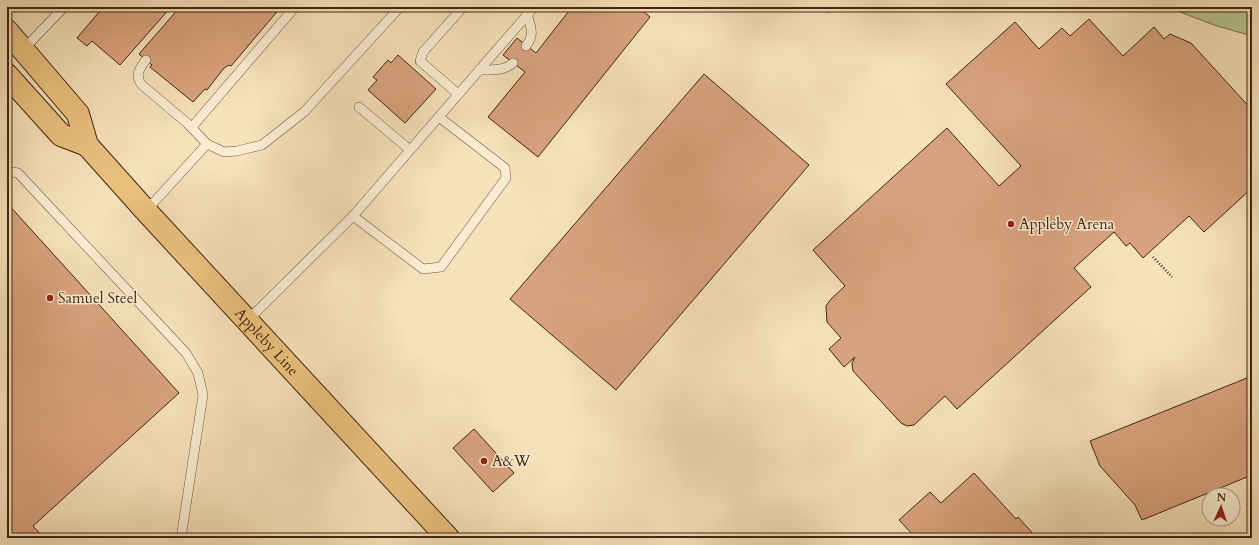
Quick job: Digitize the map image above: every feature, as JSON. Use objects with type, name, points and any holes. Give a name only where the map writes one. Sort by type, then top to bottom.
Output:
[{"type":"main road","name":"Appleby Line","points":[[7,31],[78,114],[87,145],[448,538]]},
{"type":"main road","name":"Appleby Line","points":[[7,75],[61,135],[87,145]]},
{"type":"lane","points":[[23,50],[64,7]]},
{"type":"lane","points":[[192,127],[296,7]]},
{"type":"lane","points":[[146,60],[139,70],[139,82],[192,127],[207,144],[224,152],[237,151],[262,145],[304,112],[400,7]]},
{"type":"lane","points":[[458,94],[420,61],[423,52],[463,7]]},
{"type":"lane","points":[[526,46],[532,38],[531,11]]},
{"type":"lane","points":[[248,320],[354,216],[531,11]]},
{"type":"lane","points":[[479,70],[496,70],[509,67],[513,63]]},
{"type":"lane","points":[[359,107],[410,150]]},
{"type":"lane","points":[[354,216],[423,268],[441,267],[506,178],[506,168],[439,117]]},
{"type":"lane","points":[[146,211],[207,144]]},
{"type":"lane","points":[[7,171],[18,172],[186,353],[198,373],[203,395],[181,538]]},
{"type":"path","points":[[1153,257],[1172,277]]},
{"type":"green space","points":[[804,7],[879,7],[827,12]]},
{"type":"green space","points":[[1167,7],[1252,7],[1252,36],[1214,25]]},
{"type":"building","points":[[93,7],[171,7],[120,65],[92,41],[87,46],[77,38],[99,12]]},
{"type":"building","points":[[180,7],[281,7],[231,66],[229,65],[224,68],[207,90],[205,89],[193,102],[150,67],[152,65],[139,54]]},
{"type":"building","points":[[572,7],[638,7],[650,17],[538,157],[488,117],[525,72],[503,55],[517,38],[536,53]]},
{"type":"building","name":"Appleby Arena","points":[[1089,19],[1123,56],[1154,27],[1164,39],[1170,34],[1191,43],[1252,110],[1252,188],[1204,232],[1189,216],[1143,258],[1130,243],[1126,246],[1114,232],[1074,268],[1091,287],[957,409],[945,396],[914,425],[907,426],[901,423],[853,371],[852,363],[855,357],[844,367],[829,349],[841,338],[827,322],[826,306],[845,286],[813,250],[947,128],[999,186],[1021,166],[946,84],[1015,22],[1039,49],[1062,28],[1070,36]]},
{"type":"building","points":[[398,55],[436,89],[405,123],[368,90],[377,80],[373,77],[388,60],[391,63]]},
{"type":"building","points":[[704,74],[809,165],[616,390],[510,299]]},
{"type":"building","name":"Samuel Steel","points":[[7,203],[179,393],[33,526],[44,538],[7,538]]},
{"type":"building","points":[[1252,376],[1252,475],[1223,487],[1201,487],[1201,496],[1142,520],[1135,505],[1100,466],[1090,441]]},
{"type":"building","name":"A&W","points":[[474,429],[514,473],[493,492],[453,448]]},
{"type":"building","points":[[974,473],[1016,519],[1018,517],[1037,538],[916,538],[899,520],[930,492],[941,503]]},
{"type":"place","name":"Appleby Arena","points":[[1011,224]]},
{"type":"place","name":"Samuel Steel","points":[[50,298]]},
{"type":"place","name":"A&W","points":[[484,461]]}]
